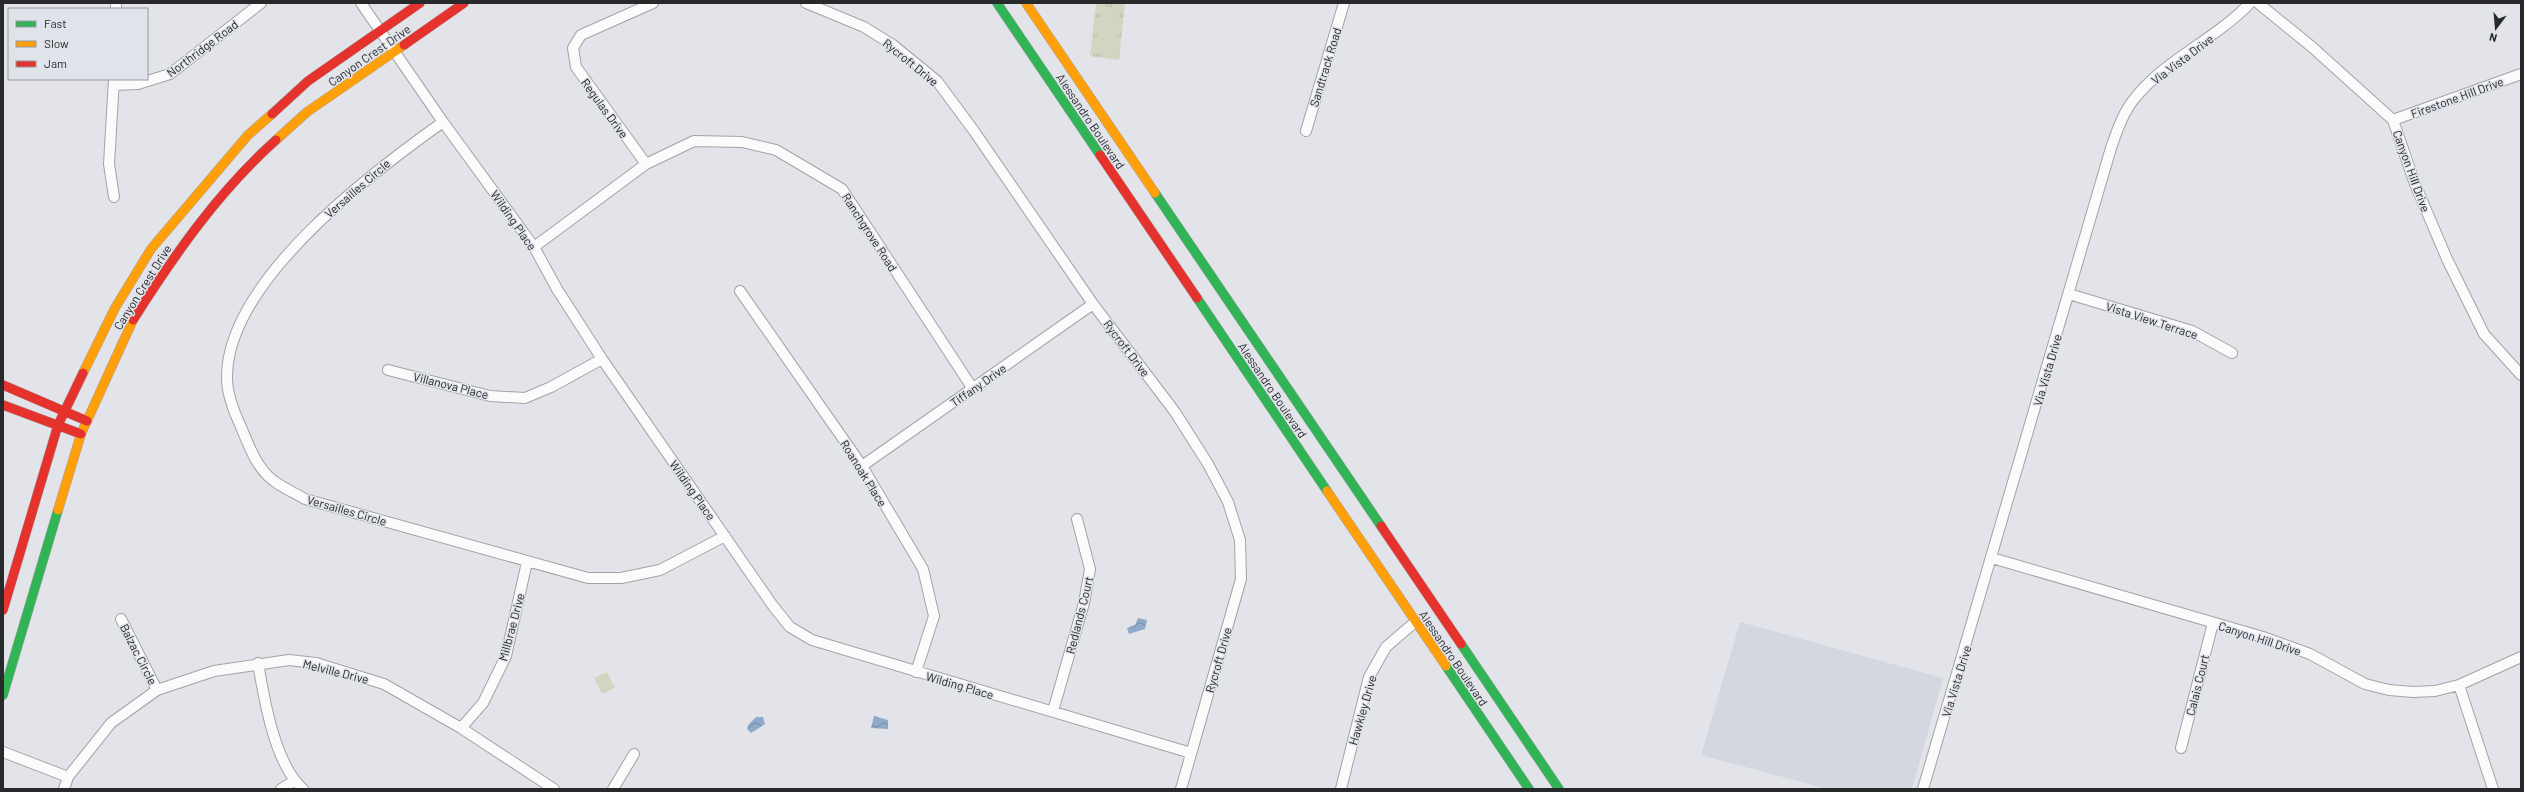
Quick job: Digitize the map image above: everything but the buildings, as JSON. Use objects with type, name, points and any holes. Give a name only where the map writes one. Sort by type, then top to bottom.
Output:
[{"type":"main road","name":"Canyon Crest Drive","points":[[3,610],[58,425],[115,308],[147,255],[195,195],[248,135],[308,81],[379,30],[420,3]]},
{"type":"main road","name":"Canyon Crest Drive","points":[[3,695],[86,421],[127,330],[169,263],[214,204],[264,151],[307,112],[464,3]]},
{"type":"main road","name":"Alessandro Boulevard","points":[[997,3],[1529,789]]},
{"type":"main road","name":"Alessandro Boulevard","points":[[1026,3],[1558,789]]},
{"type":"main road","points":[[3,386],[86,421]]},
{"type":"main road","points":[[3,405],[82,434]]},
{"type":"street","name":"Northridge Road","points":[[114,82],[138,84],[170,74],[261,3]]},
{"type":"street","name":"Wilding Place","points":[[361,3],[394,53],[534,247],[557,289],[602,359],[773,606],[790,627],[812,640],[1191,753]]},
{"type":"street","name":"Regulas Drive","points":[[646,164],[576,68],[572,48],[581,35],[653,3]]},
{"type":"street","name":"Rycroft Drive","points":[[806,3],[864,27],[893,45],[937,81],[978,137],[1093,304],[1175,412],[1208,464],[1228,502],[1240,540],[1241,579],[1181,789]]},
{"type":"street","name":"Sandtrack Road","points":[[1306,131],[1344,3]]},
{"type":"street","name":"Via Vista Drive","points":[[1923,789],[2111,148],[2120,123],[2134,99],[2153,78],[2234,20],[2250,3]]},
{"type":"street","name":"Canyon Hill Drive","points":[[2258,3],[2312,47],[2393,120],[2415,184],[2450,266],[2484,334],[2521,375]]},
{"type":"street","name":"Firestone Hill Drive","points":[[2393,120],[2521,74]]},
{"type":"street","points":[[114,82],[109,164],[114,197]]},
{"type":"street","name":"Versailles Circle","points":[[443,122],[389,160],[321,220],[257,294],[242,318],[231,345],[227,379],[230,399],[254,457],[273,481],[306,499],[588,578],[620,578],[660,570],[725,536]]},
{"type":"street","name":"Ranchgrove Road","points":[[534,247],[646,164],[694,141],[742,142],[776,150],[842,189],[973,389]]},
{"type":"street","name":"Roanoak Place","points":[[740,291],[862,466],[923,569],[934,616],[916,672]]},
{"type":"street","name":"Vista View Terrace","points":[[2069,294],[2192,331],[2232,353]]},
{"type":"street","name":"Tiffany Drive","points":[[862,466],[1093,304]]},
{"type":"street","name":"Villanova Place","points":[[388,370],[490,396],[525,398],[552,387],[602,359]]},
{"type":"street","name":"Redlands Court","points":[[1053,711],[1084,603],[1090,569],[1077,519]]},
{"type":"street","name":"Canyon Hill Drive","points":[[1992,558],[2263,637],[2310,654],[2365,684],[2388,690],[2413,692],[2435,691],[2459,685],[2521,657]]},
{"type":"street","name":"Millbrae Drive","points":[[461,728],[483,703],[506,656],[527,562]]},
{"type":"street","name":"Balzac Circle","points":[[121,619],[157,690]]},
{"type":"street","name":"Hawkley Drive","points":[[1341,789],[1369,677],[1386,648],[1415,622]]},
{"type":"street","name":"Calais Court","points":[[2181,748],[2213,623]]},
{"type":"street","name":"Melville Drive","points":[[64,789],[68,777],[111,723],[157,690],[214,671],[289,660],[316,663],[348,671],[384,684],[461,728],[554,789]]},
{"type":"street","points":[[258,664],[268,722],[294,781],[303,789]]},
{"type":"street","points":[[2459,685],[2493,789]]},
{"type":"street","points":[[3,752],[68,777]]},
{"type":"street","points":[[613,789],[634,754]]},
{"type":"street","points":[[281,789],[294,781]]},
{"type":"shaded area","points":[[1740,622],[1943,678],[1912,789],[1827,789],[1701,755]]},
{"type":"green space","points":[[1096,3],[1125,3],[1119,60],[1090,56]]},
{"type":"green space","points":[[1101,9],[1119,11],[1114,49],[1096,47]]},
{"type":"green space","points":[[607,672],[615,688],[602,694],[594,678]]},
{"type":"water","points":[[1138,618],[1147,620],[1145,629],[1129,634],[1127,628],[1135,625]]},
{"type":"water","points":[[874,716],[888,720],[888,729],[871,728]]},
{"type":"water","points":[[756,717],[763,717],[765,724],[751,733],[747,729],[749,724]]},
{"type":"traffic: fast","points":[[997,3],[1100,155]]},
{"type":"traffic: fast","points":[[1155,193],[1381,526]]},
{"type":"traffic: fast","points":[[1197,298],[1327,491]]},
{"type":"traffic: fast","points":[[3,695],[58,510]]},
{"type":"traffic: fast","points":[[1461,644],[1559,789]]},
{"type":"traffic: fast","points":[[1446,666],[1529,789]]},
{"type":"traffic: slow","points":[[1026,3],[1155,193]]},
{"type":"traffic: slow","points":[[276,140],[307,112],[404,45]]},
{"type":"traffic: slow","points":[[83,373],[115,308],[151,249],[248,135],[272,114]]},
{"type":"traffic: slow","points":[[58,510],[81,434],[133,320]]},
{"type":"traffic: slow","points":[[1327,491],[1446,666]]},
{"type":"traffic: jam","points":[[272,114],[308,81],[420,3]]},
{"type":"traffic: jam","points":[[404,45],[464,3]]},
{"type":"traffic: jam","points":[[133,320],[181,248],[216,202],[276,140]]},
{"type":"traffic: jam","points":[[1100,155],[1197,298]]},
{"type":"traffic: jam","points":[[3,610],[58,425],[83,373]]},
{"type":"traffic: jam","points":[[3,385],[87,421]]},
{"type":"traffic: jam","points":[[3,405],[81,434]]},
{"type":"traffic: jam","points":[[1381,526],[1461,644]]}]
